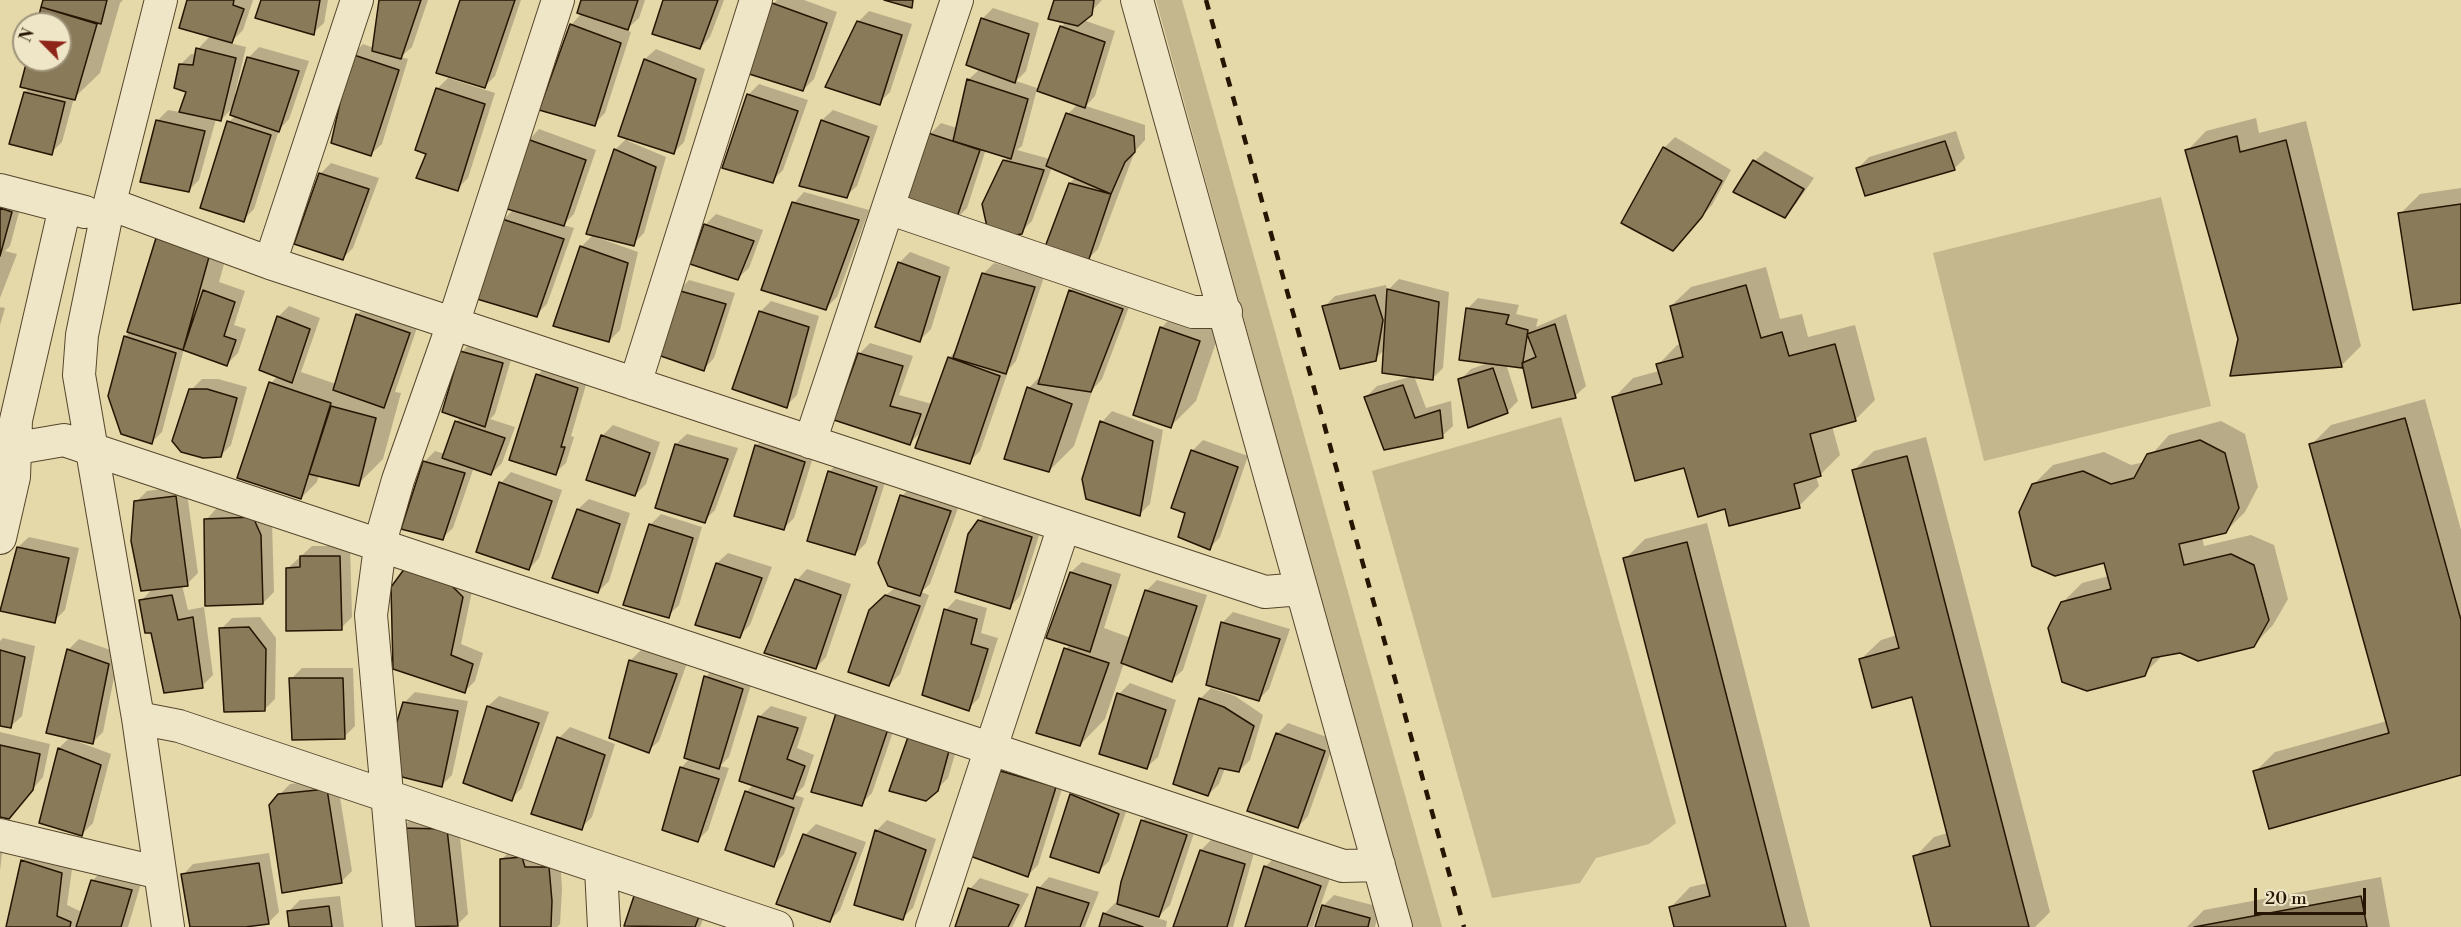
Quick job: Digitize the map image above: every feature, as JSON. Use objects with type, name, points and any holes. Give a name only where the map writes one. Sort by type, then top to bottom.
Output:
[{"type":"street","points":[[161,0],[108,211],[82,335],[79,375],[138,718],[168,927]]},
{"type":"street","points":[[270,263],[357,0]]},
{"type":"street","points":[[399,927],[371,615],[380,545],[398,480],[453,324],[558,0]]},
{"type":"street","points":[[635,384],[756,0]]},
{"type":"street","points":[[810,442],[957,0]]},
{"type":"street","points":[[1137,0],[1396,927]]},
{"type":"street","points":[[0,190],[65,207],[108,211],[1265,592],[1301,590]]},
{"type":"street","points":[[0,538],[14,477],[7,450],[65,207]]},
{"type":"street","points":[[888,208],[1193,312],[1226,312]]},
{"type":"street","points":[[7,450],[64,440],[1343,866],[1379,865]]},
{"type":"street","points":[[932,927],[1065,526]]},
{"type":"street","points":[[138,718],[179,726],[777,927]]},
{"type":"street","points":[[0,835],[160,873]]},
{"type":"street","points":[[601,869],[604,927]]},
{"type":"shaded area","points":[[1156,0],[1182,0],[1442,927],[1411,927]]},
{"type":"shaded area","points":[[2161,197],[2211,406],[1984,461],[1933,253]]},
{"type":"shaded area","points":[[1561,417],[1676,823],[1649,844],[1596,858],[1580,883],[1492,898],[1372,471]]},
{"type":"building","points":[[43,0],[107,0],[101,24],[72,16],[72,12],[59,12],[41,7]]},
{"type":"building","points":[[187,0],[234,0],[233,5],[244,9],[232,43],[179,28]]},
{"type":"building","points":[[261,0],[320,0],[314,35],[255,18]]},
{"type":"building","points":[[379,0],[421,0],[401,59],[372,51]]},
{"type":"building","points":[[460,0],[515,0],[485,88],[436,73]]},
{"type":"building","points":[[581,0],[638,0],[628,30],[577,13]]},
{"type":"building","points":[[663,0],[718,0],[700,49],[652,34]]},
{"type":"building","points":[[884,0],[913,0],[912,8]]},
{"type":"building","points":[[1054,0],[1094,0],[1092,15],[1078,26],[1048,19]]},
{"type":"building","points":[[772,3],[827,23],[803,91],[746,73]]},
{"type":"building","points":[[41,7],[57,12],[40,12]]},
{"type":"building","points":[[72,16],[97,24],[75,100],[20,87],[24,72],[72,72]]},
{"type":"building","points":[[981,18],[1029,34],[1015,83],[966,65]]},
{"type":"building","points":[[857,21],[902,35],[880,105],[825,87]]},
{"type":"building","points":[[570,24],[621,43],[595,126],[539,110]]},
{"type":"building","points":[[1060,26],[1105,42],[1085,108],[1037,91]]},
{"type":"building","points":[[196,48],[236,58],[221,121],[179,112],[186,92],[174,88],[179,64],[193,65]]},
{"type":"building","points":[[351,54],[399,70],[371,156],[331,143]]},
{"type":"building","points":[[247,57],[299,71],[279,132],[230,115]]},
{"type":"building","points":[[644,59],[696,79],[674,154],[618,136]]},
{"type":"building","points":[[967,79],[1028,99],[1011,159],[953,141]]},
{"type":"building","points":[[436,88],[485,104],[458,191],[416,178],[426,154],[415,150]]},
{"type":"building","points":[[24,92],[65,102],[52,155],[9,144]]},
{"type":"building","points":[[747,94],[798,111],[773,183],[722,168]]},
{"type":"building","points":[[1066,113],[1134,136],[1135,152],[1125,162],[1111,194],[1046,166]]},
{"type":"building","points":[[156,120],[205,131],[189,192],[140,182]]},
{"type":"building","points":[[821,120],[869,137],[847,198],[799,186]]},
{"type":"building","points":[[227,121],[271,135],[244,222],[200,208]]},
{"type":"building","points":[[928,133],[980,150],[956,220],[906,203]]},
{"type":"building","points":[[2237,136],[2240,152],[2286,140],[2342,367],[2230,376],[2238,339],[2185,150]]},
{"type":"building","points":[[527,139],[586,160],[564,226],[504,208]]},
{"type":"building","points":[[1945,141],[1955,170],[1865,196],[1856,168]]},
{"type":"building","points":[[1663,147],[1722,181],[1702,217],[1673,251],[1621,223]]},
{"type":"building","points":[[614,149],[656,167],[634,246],[586,234]]},
{"type":"building","points":[[1003,160],[1044,170],[1022,234],[1003,237],[987,227],[982,204]]},
{"type":"building","points":[[1753,160],[1804,189],[1785,218],[1733,192]]},
{"type":"building","points":[[319,173],[369,189],[343,260],[294,244]]},
{"type":"building","points":[[1069,183],[1111,194],[1088,262],[1045,247]]},
{"type":"building","points":[[792,202],[859,220],[826,310],[761,290]]},
{"type":"building","points":[[2461,204],[2461,303],[2413,310],[2398,213]]},
{"type":"building","points":[[0,208],[12,212],[0,256]]},
{"type":"building","points":[[502,219],[564,239],[537,317],[477,299]]},
{"type":"building","points":[[704,224],[754,241],[738,280],[690,264]]},
{"type":"building","points":[[156,238],[209,257],[183,350],[127,332]]},
{"type":"building","points":[[580,246],[628,263],[609,342],[553,326]]},
{"type":"building","points":[[898,262],[940,277],[920,342],[875,327]]},
{"type":"building","points":[[982,273],[1035,287],[1006,374],[953,358]]},
{"type":"building","points":[[1746,285],[1761,338],[1782,332],[1789,356],[1835,344],[1856,421],[1810,434],[1821,476],[1794,484],[1800,508],[1729,526],[1725,509],[1698,517],[1684,468],[1635,481],[1612,397],[1662,384],[1656,364],[1683,357],[1670,306]]},
{"type":"building","points":[[1387,289],[1439,302],[1433,380],[1382,373]]},
{"type":"building","points":[[203,290],[235,302],[224,336],[236,340],[227,366],[183,350]]},
{"type":"building","points":[[677,290],[726,304],[704,371],[655,354]]},
{"type":"building","points":[[1069,290],[1123,309],[1091,392],[1038,384]]},
{"type":"building","points":[[1375,295],[1383,320],[1376,361],[1340,369],[1322,306]]},
{"type":"building","points":[[1466,308],[1509,315],[1506,324],[1528,330],[1522,368],[1459,360]]},
{"type":"building","points":[[759,311],[809,327],[787,408],[732,389]]},
{"type":"building","points":[[356,314],[410,333],[384,408],[333,390]]},
{"type":"building","points":[[277,316],[310,329],[292,383],[259,370]]},
{"type":"building","points":[[1555,324],[1576,398],[1532,408],[1522,363],[1536,357],[1527,334]]},
{"type":"building","points":[[1160,327],[1200,341],[1171,428],[1133,415]]},
{"type":"building","points":[[124,336],[176,353],[152,444],[121,434],[108,396]]},
{"type":"building","points":[[460,351],[503,363],[485,427],[442,412]]},
{"type":"building","points":[[858,353],[903,366],[890,406],[921,414],[910,445],[834,420]]},
{"type":"building","points":[[948,357],[1000,376],[970,464],[915,448]]},
{"type":"building","points":[[1493,368],[1508,413],[1468,428],[1458,379]]},
{"type":"building","points":[[536,374],[578,388],[561,447],[565,447],[556,475],[509,460]]},
{"type":"building","points":[[269,382],[331,403],[301,499],[237,478]]},
{"type":"building","points":[[1403,385],[1415,418],[1440,410],[1443,438],[1384,450],[1364,397]]},
{"type":"building","points":[[1027,387],[1072,404],[1049,472],[1004,459]]},
{"type":"building","points":[[189,389],[207,389],[237,398],[221,457],[203,458],[181,452],[172,441]]},
{"type":"building","points":[[331,406],[376,418],[359,486],[309,474]]},
{"type":"building","points":[[2405,418],[2461,620],[2461,775],[2269,829],[2253,771],[2389,733],[2309,444]]},
{"type":"building","points":[[455,421],[505,438],[491,475],[442,458]]},
{"type":"building","points":[[1100,421],[1153,441],[1140,516],[1086,499],[1082,479]]},
{"type":"building","points":[[601,435],[650,453],[635,496],[586,480]]},
{"type":"building","points":[[2200,440],[2225,453],[2239,508],[2226,533],[2179,544],[2184,565],[2231,554],[2254,565],[2269,620],[2254,647],[2198,661],[2180,653],[2152,658],[2145,676],[2087,691],[2062,682],[2048,628],[2061,602],[2111,589],[2104,563],[2055,576],[2032,566],[2019,512],[2032,484],[2083,471],[2111,484],[2134,478],[2147,454]]},
{"type":"building","points":[[675,444],[728,459],[705,523],[655,508]]},
{"type":"building","points":[[755,445],[805,462],[784,530],[734,516]]},
{"type":"building","points":[[1191,450],[1238,467],[1210,550],[1178,537],[1185,513],[1171,508]]},
{"type":"building","points":[[1907,456],[2029,927],[1931,927],[1913,856],[1950,846],[1912,697],[1872,708],[1859,659],[1899,648],[1852,470]]},
{"type":"building","points":[[423,461],[465,473],[443,540],[401,529]]},
{"type":"building","points":[[828,471],[877,487],[855,555],[807,541]]},
{"type":"building","points":[[499,482],[552,501],[529,570],[476,552]]},
{"type":"building","points":[[900,495],[951,511],[920,596],[888,586],[878,563]]},
{"type":"building","points":[[176,496],[188,586],[141,591],[131,541],[134,501]]},
{"type":"building","points":[[577,509],[620,524],[598,593],[552,578]]},
{"type":"building","points":[[253,517],[261,535],[263,604],[205,606],[204,519]]},
{"type":"building","points":[[978,520],[1032,537],[1010,609],[955,592],[968,534]]},
{"type":"building","points":[[649,524],[693,538],[669,618],[623,605]]},
{"type":"building","points":[[1687,542],[1786,927],[1674,927],[1669,907],[1710,896],[1623,558]]},
{"type":"building","points":[[17,547],[69,558],[55,623],[0,611]]},
{"type":"building","points":[[300,556],[340,556],[342,630],[286,631],[286,568],[300,567]]},
{"type":"building","points":[[716,563],[762,578],[740,638],[695,625]]},
{"type":"building","points":[[405,568],[448,582],[463,597],[451,655],[473,664],[465,693],[393,669],[391,587]]},
{"type":"building","points":[[1070,572],[1111,585],[1090,652],[1046,638]]},
{"type":"building","points":[[795,579],[841,595],[816,669],[764,653]]},
{"type":"building","points":[[1145,590],[1197,606],[1172,682],[1121,663]]},
{"type":"building","points":[[172,595],[178,620],[193,617],[203,688],[164,693],[151,633],[145,633],[139,600]]},
{"type":"building","points":[[885,595],[920,606],[889,686],[848,672],[869,610]]},
{"type":"building","points":[[944,609],[977,619],[971,644],[988,649],[969,711],[922,695]]},
{"type":"building","points":[[1221,622],[1280,639],[1259,701],[1206,685]]},
{"type":"building","points":[[249,627],[266,649],[265,711],[224,712],[219,628]]},
{"type":"building","points":[[1064,648],[1109,663],[1080,746],[1036,733]]},
{"type":"building","points":[[67,649],[109,664],[93,744],[46,733]]},
{"type":"building","points":[[0,650],[25,657],[11,728],[0,726]]},
{"type":"building","points":[[629,660],[677,674],[649,753],[609,738]]},
{"type":"building","points":[[704,676],[743,689],[719,769],[684,758]]},
{"type":"building","points":[[289,678],[343,678],[345,739],[292,740]]},
{"type":"building","points":[[1117,693],[1166,710],[1147,769],[1099,754]]},
{"type":"building","points":[[1199,698],[1224,707],[1254,726],[1239,772],[1219,768],[1208,796],[1173,784]]},
{"type":"building","points":[[403,702],[458,711],[442,787],[402,777],[392,738]]},
{"type":"building","points":[[487,706],[539,723],[512,801],[463,783]]},
{"type":"building","points":[[837,710],[888,729],[862,806],[811,792]]},
{"type":"building","points":[[758,716],[798,728],[787,759],[805,766],[793,799],[739,781]]},
{"type":"building","points":[[1276,733],[1325,751],[1298,828],[1247,811]]},
{"type":"building","points":[[557,737],[605,755],[582,830],[531,814]]},
{"type":"building","points":[[908,737],[949,751],[938,791],[926,801],[889,791]]},
{"type":"building","points":[[0,745],[40,754],[33,790],[9,819],[0,817]]},
{"type":"building","points":[[58,748],[101,765],[82,836],[39,823]]},
{"type":"building","points":[[680,767],[719,779],[698,842],[662,830]]},
{"type":"building","points":[[997,770],[1056,787],[1028,877],[970,856]]},
{"type":"building","points":[[327,789],[342,883],[282,893],[269,805],[278,794]]},
{"type":"building","points":[[745,791],[794,808],[774,867],[725,850]]},
{"type":"building","points":[[1070,794],[1119,814],[1099,873],[1050,857]]},
{"type":"building","points":[[1141,820],[1187,835],[1159,917],[1117,904],[1121,882]]},
{"type":"building","points":[[400,828],[447,829],[458,926],[414,927]]},
{"type":"building","points":[[875,830],[926,850],[903,920],[854,905]]},
{"type":"building","points":[[803,834],[856,853],[830,922],[776,904]]},
{"type":"building","points":[[1200,850],[1245,864],[1227,927],[1173,927]]},
{"type":"building","points":[[522,857],[525,867],[549,867],[552,901],[551,927],[500,927],[500,859]]},
{"type":"building","points":[[21,860],[62,873],[57,916],[71,922],[70,927],[6,927]]},
{"type":"building","points":[[259,863],[269,924],[245,927],[190,927],[181,874]]},
{"type":"building","points":[[1264,866],[1321,886],[1307,927],[1245,927]]},
{"type":"building","points":[[91,880],[132,890],[121,927],[76,927]]},
{"type":"building","points":[[1037,887],[1089,903],[1080,927],[1025,927]]},
{"type":"building","points":[[968,888],[1019,905],[1008,927],[955,927]]},
{"type":"building","points":[[636,890],[700,914],[695,927],[624,926]]},
{"type":"building","points":[[2361,896],[2367,927],[2194,927]]},
{"type":"building","points":[[1322,905],[1370,918],[1368,927],[1315,927]]},
{"type":"building","points":[[329,906],[332,927],[289,927],[287,911]]},
{"type":"building","points":[[1103,913],[1143,927],[1099,927]]},
{"type":"railway","points":[[1206,0],[1464,927]]}]
